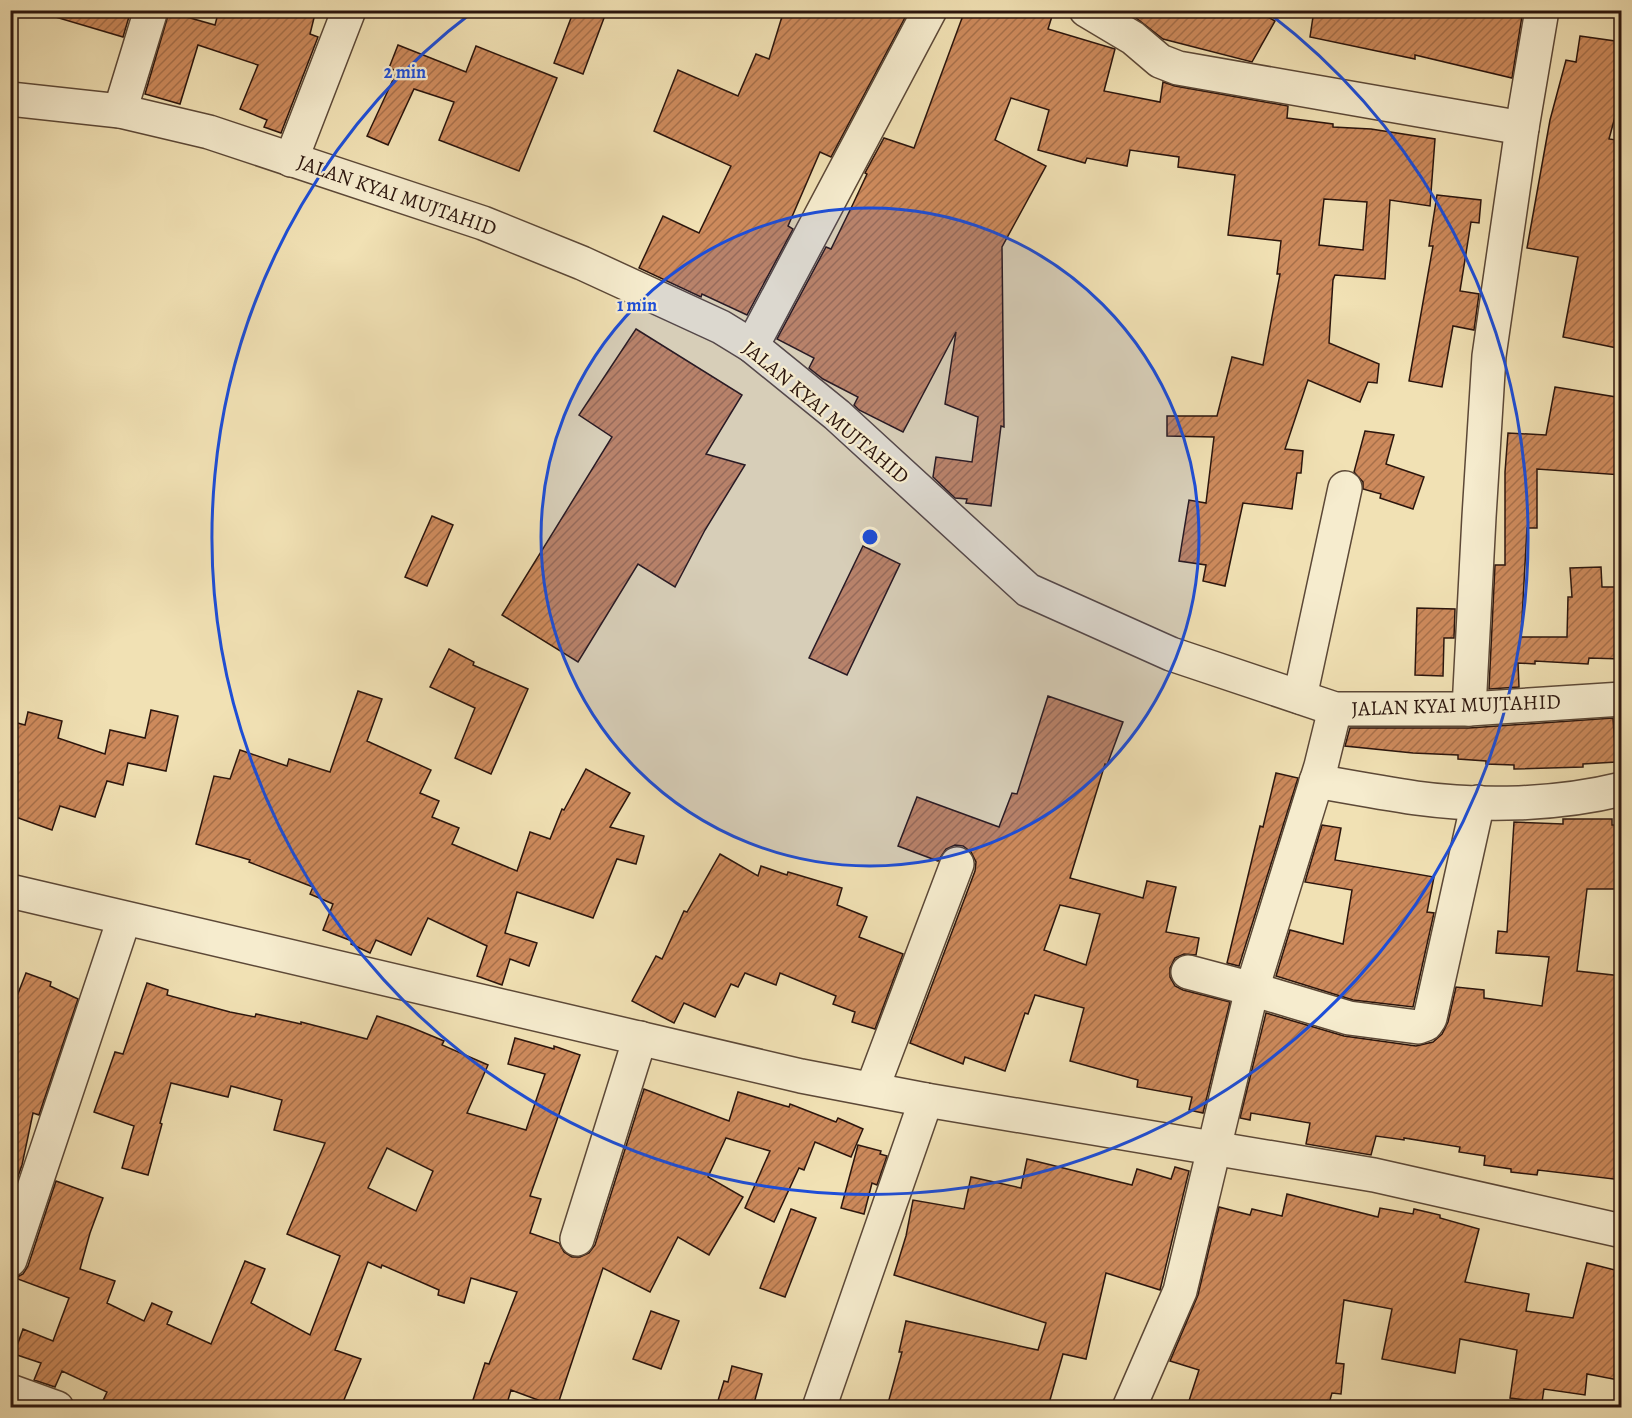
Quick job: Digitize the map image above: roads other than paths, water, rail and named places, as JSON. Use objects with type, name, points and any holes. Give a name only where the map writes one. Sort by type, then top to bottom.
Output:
[{"type":"street","points":[[120,111],[151,10]]},
{"type":"street","points":[[291,160],[349,10]]},
{"type":"street","points":[[752,346],[930,10]]},
{"type":"street","points":[[1086,10],[1133,38],[1160,61],[1178,68],[1522,128]]},
{"type":"street","points":[[1469,710],[1489,356],[1522,128],[1542,10]]},
{"type":"street","name":"JALAN KYAI MUJTAHID","points":[[10,99],[120,111],[209,132],[483,223],[582,263],[721,327],[752,346],[837,415],[1028,590],[1171,654],[1300,697],[1332,719],[1622,699]]},
{"type":"street","points":[[1300,697],[1345,488]]},
{"type":"street","points":[[1129,1407],[1180,1291],[1252,989],[1319,773],[1332,719]]},
{"type":"street","points":[[1319,773],[1418,798],[1478,802],[1526,802],[1588,797],[1622,789]]},
{"type":"street","points":[[1188,972],[1349,1018],[1418,1027],[1426,1024],[1430,1018],[1478,802]]},
{"type":"street","points":[[872,1089],[957,864]]},
{"type":"street","points":[[10,891],[801,1076],[926,1100],[1374,1175],[1622,1231]]},
{"type":"street","points":[[10,1260],[124,919]]},
{"type":"street","points":[[577,1239],[640,1038]]},
{"type":"street","points":[[819,1407],[926,1100]]},
{"type":"street","points":[[10,1391],[57,1407]]}]
